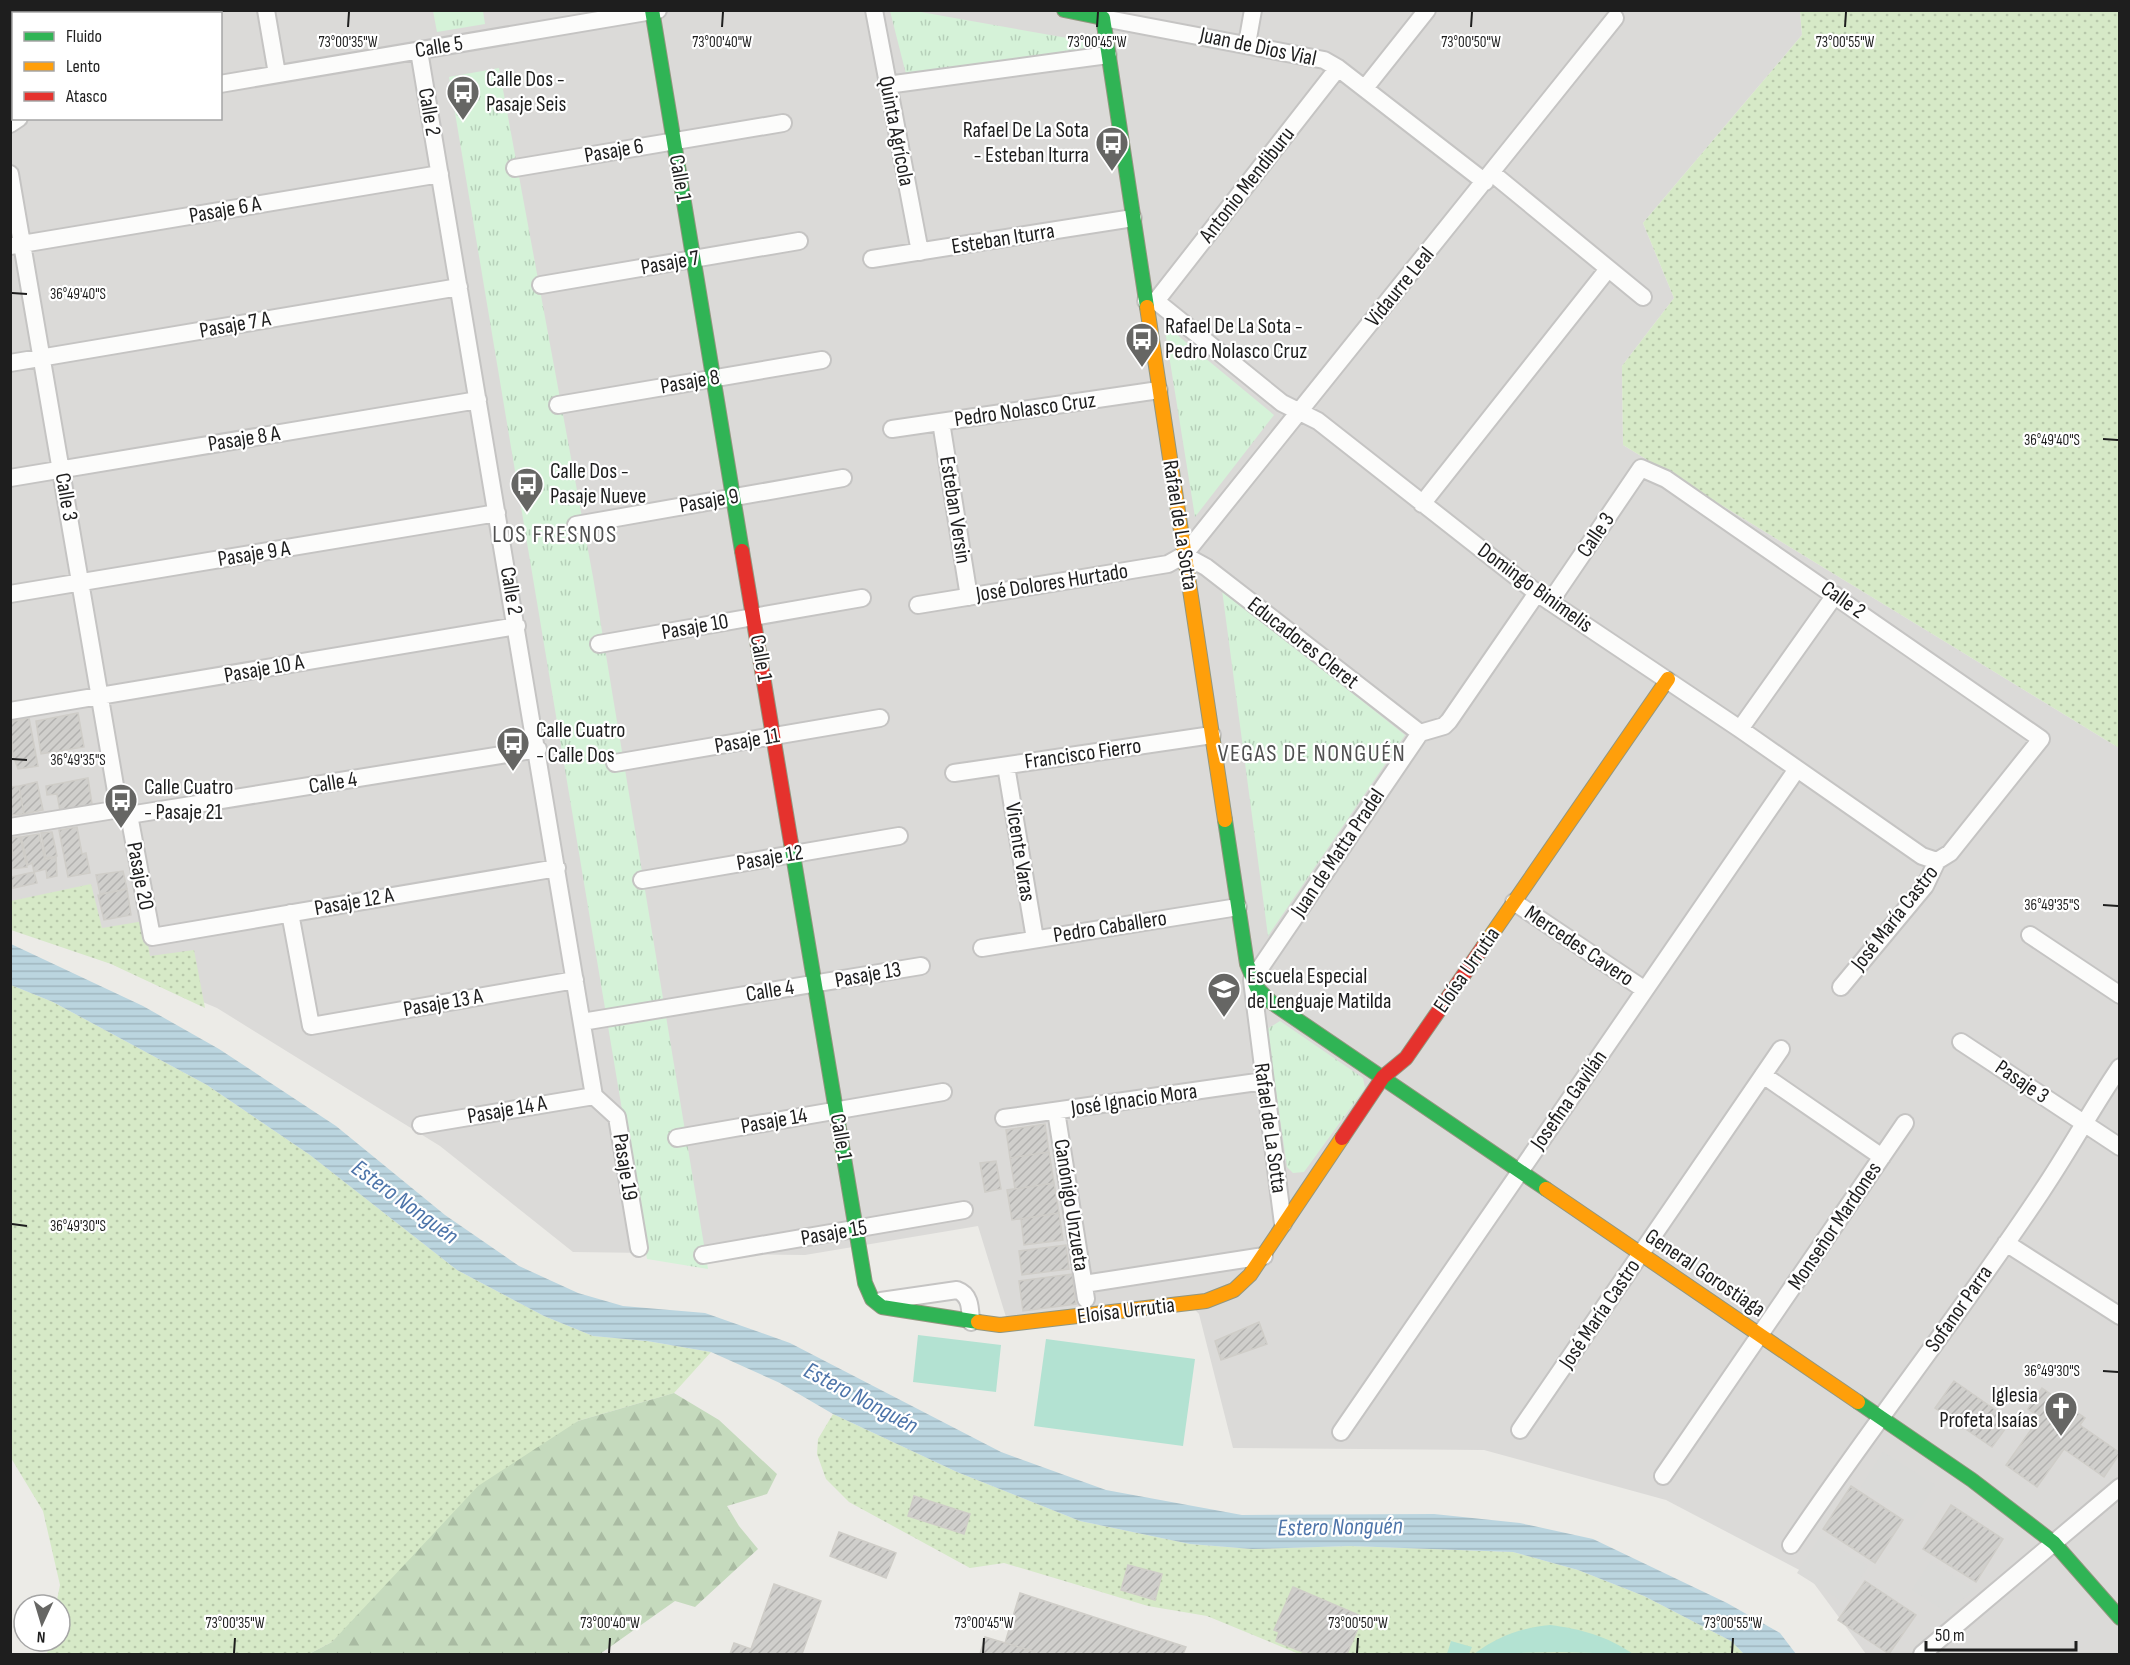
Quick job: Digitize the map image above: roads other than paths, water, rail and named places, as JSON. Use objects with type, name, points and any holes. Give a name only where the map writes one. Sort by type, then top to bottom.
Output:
[{"type":"street","points":[[266,10],[277,74]]},
{"type":"street","name":"Quinta Agrícola","points":[[874,10],[920,252]]},
{"type":"street","name":"Juan de Dios Vial","points":[[1064,10],[1102,14],[1309,55],[1338,68],[1488,178],[1643,297]]},
{"type":"street","points":[[1247,44],[1253,10]]},
{"type":"street","points":[[1365,88],[1427,10]]},
{"type":"street","name":"Calle 5","points":[[222,84],[654,11]]},
{"type":"street","name":"Calle 1","points":[[654,11],[865,1284],[875,1302]]},
{"type":"street","name":"Rafael de La Sotta","points":[[1102,14],[1133,218],[1151,301],[1159,390],[1238,907],[1247,964],[1252,980],[1283,1224]]},
{"type":"street","name":"Vidaurre Leal","points":[[1184,555],[1616,18]]},
{"type":"street","name":"Calle 2","points":[[419,51],[538,749],[594,1096]]},
{"type":"street","points":[[887,85],[1108,55]]},
{"type":"street","name":"Antonio Mendiburu","points":[[1151,301],[1338,68]]},
{"type":"street","name":"Pasaje 6","points":[[515,168],[783,123]]},
{"type":"street","name":"Calle 3","points":[[10,174],[16,245],[42,358],[100,696],[124,812]]},
{"type":"street","name":"Pasaje 6 A","points":[[16,245],[440,174]]},
{"type":"street","name":"Esteban Iturra","points":[[872,259],[1133,218]]},
{"type":"street","name":"Pasaje 7","points":[[541,285],[799,241]]},
{"type":"street","points":[[1422,504],[1608,269]]},
{"type":"street","name":"Pasaje 7 A","points":[[10,363],[459,287]]},
{"type":"street","name":"Domingo Binimelis","points":[[1151,301],[1282,403],[1318,421],[1544,598],[1740,729],[1926,859],[1937,861]]},
{"type":"street","name":"Pasaje 8","points":[[558,405],[822,360]]},
{"type":"street","name":"Pedro Nolasco Cruz","points":[[892,429],[1159,390]]},
{"type":"street","name":"Pasaje 8 A","points":[[10,478],[478,400]]},
{"type":"street","name":"Esteban Versin","points":[[941,422],[969,597]]},
{"type":"street","name":"Calle 2","points":[[1641,468],[1666,479],[2041,739]]},
{"type":"street","name":"Calle 3","points":[[1544,598],[1641,468]]},
{"type":"street","name":"Pasaje 9","points":[[576,525],[843,478]]},
{"type":"street","name":"Pasaje 9 A","points":[[10,594],[497,513]]},
{"type":"street","name":"José Dolores Hurtado","points":[[918,605],[1168,564],[1184,555]]},
{"type":"street","name":"Educadores Cleret","points":[[1184,555],[1206,567],[1420,733]]},
{"type":"street","points":[[1740,729],[1835,595]]},
{"type":"street","name":"Pasaje 10","points":[[599,644],[862,598]]},
{"type":"street","points":[[1420,733],[1444,726],[1544,598]]},
{"type":"street","name":"Pasaje 10 A","points":[[10,711],[517,626]]},
{"type":"street","name":"Eloísa Urrutia","points":[[971,1322],[1000,1325],[1206,1301],[1234,1290],[1264,1256],[1283,1224],[1383,1077],[1406,1058],[1668,680]]},
{"type":"street","name":"Pasaje 11","points":[[615,763],[880,718]]},
{"type":"street","name":"Juan de Matta Pradel","points":[[1252,980],[1420,733]]},
{"type":"street","name":"Francisco Fierro","points":[[954,773],[1212,735]]},
{"type":"street","name":"José María Castro","points":[[1841,987],[1925,886],[1937,861],[1950,853],[2041,739]]},
{"type":"street","name":"Calle 4","points":[[10,827],[124,812],[538,749]]},
{"type":"street","name":"Vicente Varas","points":[[1006,766],[1035,939]]},
{"type":"street","name":"Josefina Gavilán","points":[[1341,1432],[1797,769]]},
{"type":"street","name":"Pasaje 20","points":[[124,812],[152,937]]},
{"type":"street","name":"Pasaje 12","points":[[642,880],[898,836]]},
{"type":"street","name":"Pasaje 12 A","points":[[152,937],[557,868]]},
{"type":"street","name":"Mercedes Cavero","points":[[1514,902],[1645,990]]},
{"type":"street","name":"Pedro Caballero","points":[[982,948],[1238,907]]},
{"type":"street","name":"Pasaje 13 A","points":[[291,913],[311,1026],[575,980]]},
{"type":"street","points":[[2030,935],[2120,995]]},
{"type":"street","name":"Pasaje 13","points":[[815,984],[921,966]]},
{"type":"street","name":"General Gorostiaga","points":[[1252,980],[1263,996],[1283,1010],[1972,1480],[2054,1543],[2120,1618]]},
{"type":"street","name":"Calle 4","points":[[582,1022],[815,984]]},
{"type":"street","name":"Rafael de La Sotta","points":[[1257,1032],[1270,1016],[1283,1010]]},
{"type":"street","name":"Pasaje 3","points":[[1961,1042],[2120,1147]]},
{"type":"street","name":"José María Castro","points":[[1520,1430],[1781,1049]]},
{"type":"street","name":"Sofanor Parra","points":[[1791,1545],[1859,1445],[1882,1418],[2042,1192],[2082,1122],[2120,1067]]},
{"type":"street","points":[[1763,1075],[1882,1157]]},
{"type":"street","name":"José Ignacio Mora","points":[[1004,1118],[1264,1081]]},
{"type":"street","name":"Pasaje 14","points":[[677,1138],[943,1092]]},
{"type":"street","name":"Pasaje 14 A","points":[[421,1125],[594,1096]]},
{"type":"street","name":"Pasaje 19","points":[[594,1096],[617,1117],[639,1248]]},
{"type":"street","name":"Canónigo Unzueta","points":[[1056,1111],[1085,1292]]},
{"type":"street","name":"Monseñor Mardones","points":[[1663,1476],[1905,1124]]},
{"type":"street","name":"Pasaje 15","points":[[704,1255],[964,1210]]},
{"type":"street","points":[[2006,1243],[2120,1316]]},
{"type":"street","name":"Eloísa Urrutia","points":[[1085,1292],[1264,1256]]},
{"type":"street","points":[[957,1290],[963,1292],[969,1301],[971,1322],[889,1309],[875,1302],[957,1290]]},
{"type":"street","points":[[1922,1654],[2120,1487]]},
{"type":"water","name":"Estero Nonguén","points":[[11,944],[143,1006],[219,1049],[336,1126],[445,1215],[519,1266],[578,1293],[623,1306],[705,1313],[790,1343],[1001,1452],[1106,1490],[1242,1515],[1434,1514],[1520,1523],[1593,1539],[1727,1603],[1780,1633],[1796,1654],[1744,1654],[1731,1641],[1644,1596],[1578,1570],[1513,1552],[1350,1546],[1252,1549],[1190,1544],[1080,1521],[957,1472],[833,1414],[780,1383],[711,1352],[647,1341],[593,1336],[544,1316],[457,1270],[310,1155],[207,1085],[53,1002],[11,985]]},
{"type":"place","name":"Calle Dos - Pasaje Seis","points":[[463,121]]},
{"type":"place","name":"Rafael De La Sota - Esteban Iturra","points":[[1112,172]]},
{"type":"place","name":"Rafael De La Sota - Pedro Nolasco Cruz","points":[[1142,368]]},
{"type":"place","name":"Calle Dos - Pasaje Nueve","points":[[527,513]]},
{"type":"place","name":"Calle Cuatro - Calle Dos","points":[[513,772]]},
{"type":"place","name":"Calle Cuatro - Pasaje 21","points":[[121,829]]},
{"type":"place","name":"Escuela Especial de Lenguaje Matilda","points":[[1224,1018]]},
{"type":"place","name":"Iglesia Profeta Isaías","points":[[2061,1437]]},
{"type":"district","name":"LOS FRESNOS","points":[[555,534]]},
{"type":"district","name":"VEGAS DE NONGUÉN","points":[[1312,753]]}]
